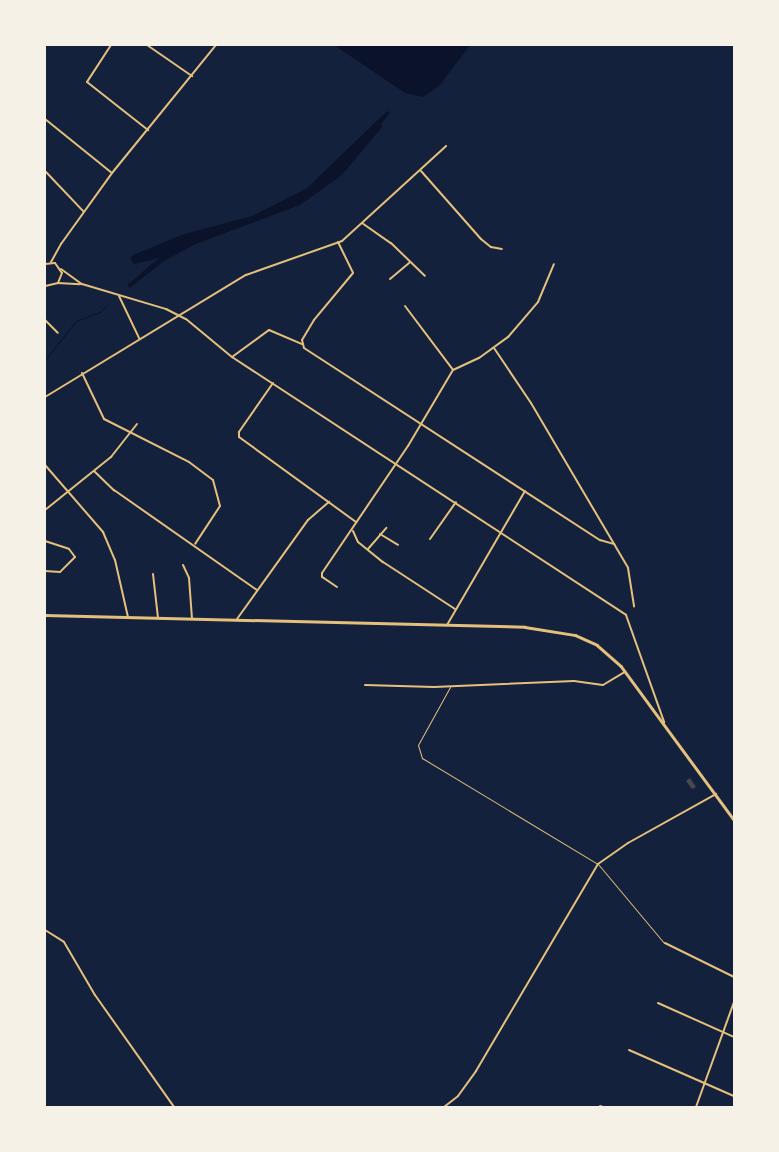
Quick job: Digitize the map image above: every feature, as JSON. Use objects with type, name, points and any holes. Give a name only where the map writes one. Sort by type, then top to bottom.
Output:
[{"type":"street","points":[[111,45],[87,82],[148,130]]},
{"type":"street","points":[[147,45],[192,76]]},
{"type":"street","points":[[45,264],[51,262],[83,212],[112,173],[216,45]]},
{"type":"street","points":[[45,119],[112,173]]},
{"type":"street","points":[[45,397],[179,314],[259,269],[338,242],[421,171],[446,146]]},
{"type":"street","points":[[421,171],[481,238],[491,247],[502,249]]},
{"type":"street","points":[[46,172],[83,212]]},
{"type":"street","points":[[362,223],[410,262],[424,276]]},
{"type":"street","points":[[302,344],[314,320],[353,273],[338,242]]},
{"type":"street","points":[[51,262],[82,284]]},
{"type":"street","points":[[390,279],[410,262]]},
{"type":"street","points":[[337,587],[321,575],[396,464],[453,370],[494,348],[535,306],[554,264]]},
{"type":"street","points":[[58,283],[62,277],[61,269]]},
{"type":"street","points":[[46,285],[58,283],[82,284],[179,314],[232,357],[626,615],[664,722]]},
{"type":"street","points":[[119,296],[139,338]]},
{"type":"street","points":[[405,306],[453,370]]},
{"type":"street","points":[[45,320],[58,333]]},
{"type":"street","points":[[232,357],[269,330],[302,344],[420,424],[600,540],[614,544]]},
{"type":"street","points":[[494,348],[535,410],[628,568],[634,607]]},
{"type":"street","points":[[82,373],[95,397],[100,416],[132,430],[193,465],[213,480],[220,506],[195,544]]},
{"type":"street","points":[[273,383],[239,435],[356,522]]},
{"type":"street","points":[[45,510],[70,492],[121,447],[137,424]]},
{"type":"street","points":[[45,465],[97,524],[110,546],[128,617]]},
{"type":"street","points":[[94,471],[114,490],[195,544],[257,590]]},
{"type":"street","points":[[447,625],[454,609],[525,491]]},
{"type":"street","points":[[237,619],[308,520],[329,502]]},
{"type":"street","points":[[430,539],[456,502]]},
{"type":"street","points":[[368,549],[386,528]]},
{"type":"street","points":[[352,530],[358,542],[400,574],[454,609]]},
{"type":"street","points":[[380,534],[398,546]]},
{"type":"street","points":[[45,540],[73,550],[75,557],[60,572],[45,571]]},
{"type":"street","points":[[183,565],[189,578],[192,619]]},
{"type":"street","points":[[152,574],[158,618]]},
{"type":"street","points":[[45,615],[532,627],[564,632],[597,645],[626,672],[734,820]]},
{"type":"street","points":[[365,685],[452,686],[574,680],[603,685],[626,672]]},
{"type":"street","points":[[444,1107],[458,1096],[476,1071],[598,864],[628,842],[716,794]]},
{"type":"street","points":[[45,930],[64,942],[95,995],[174,1107]]},
{"type":"street","points":[[664,944],[734,976]]},
{"type":"street","points":[[696,1107],[734,1002]]},
{"type":"street","points":[[658,1003],[734,1037]]},
{"type":"street","points":[[629,1050],[734,1096]]},
{"type":"lane","points":[[452,686],[418,745],[422,758],[598,864],[664,944]]},
{"type":"water","points":[[334,45],[470,45],[440,85],[423,97],[405,93]]},
{"type":"water","points":[[387,111],[390,113],[381,124],[383,126],[342,175],[300,205],[196,244],[164,261],[130,288],[127,285],[159,258],[134,264],[130,259],[133,255],[184,234],[252,216],[307,188]]},
{"type":"building","points":[[690,778],[696,787],[692,789],[686,781]]},
{"type":"waterway","points":[[45,360],[76,321],[100,312],[108,304]]}]
